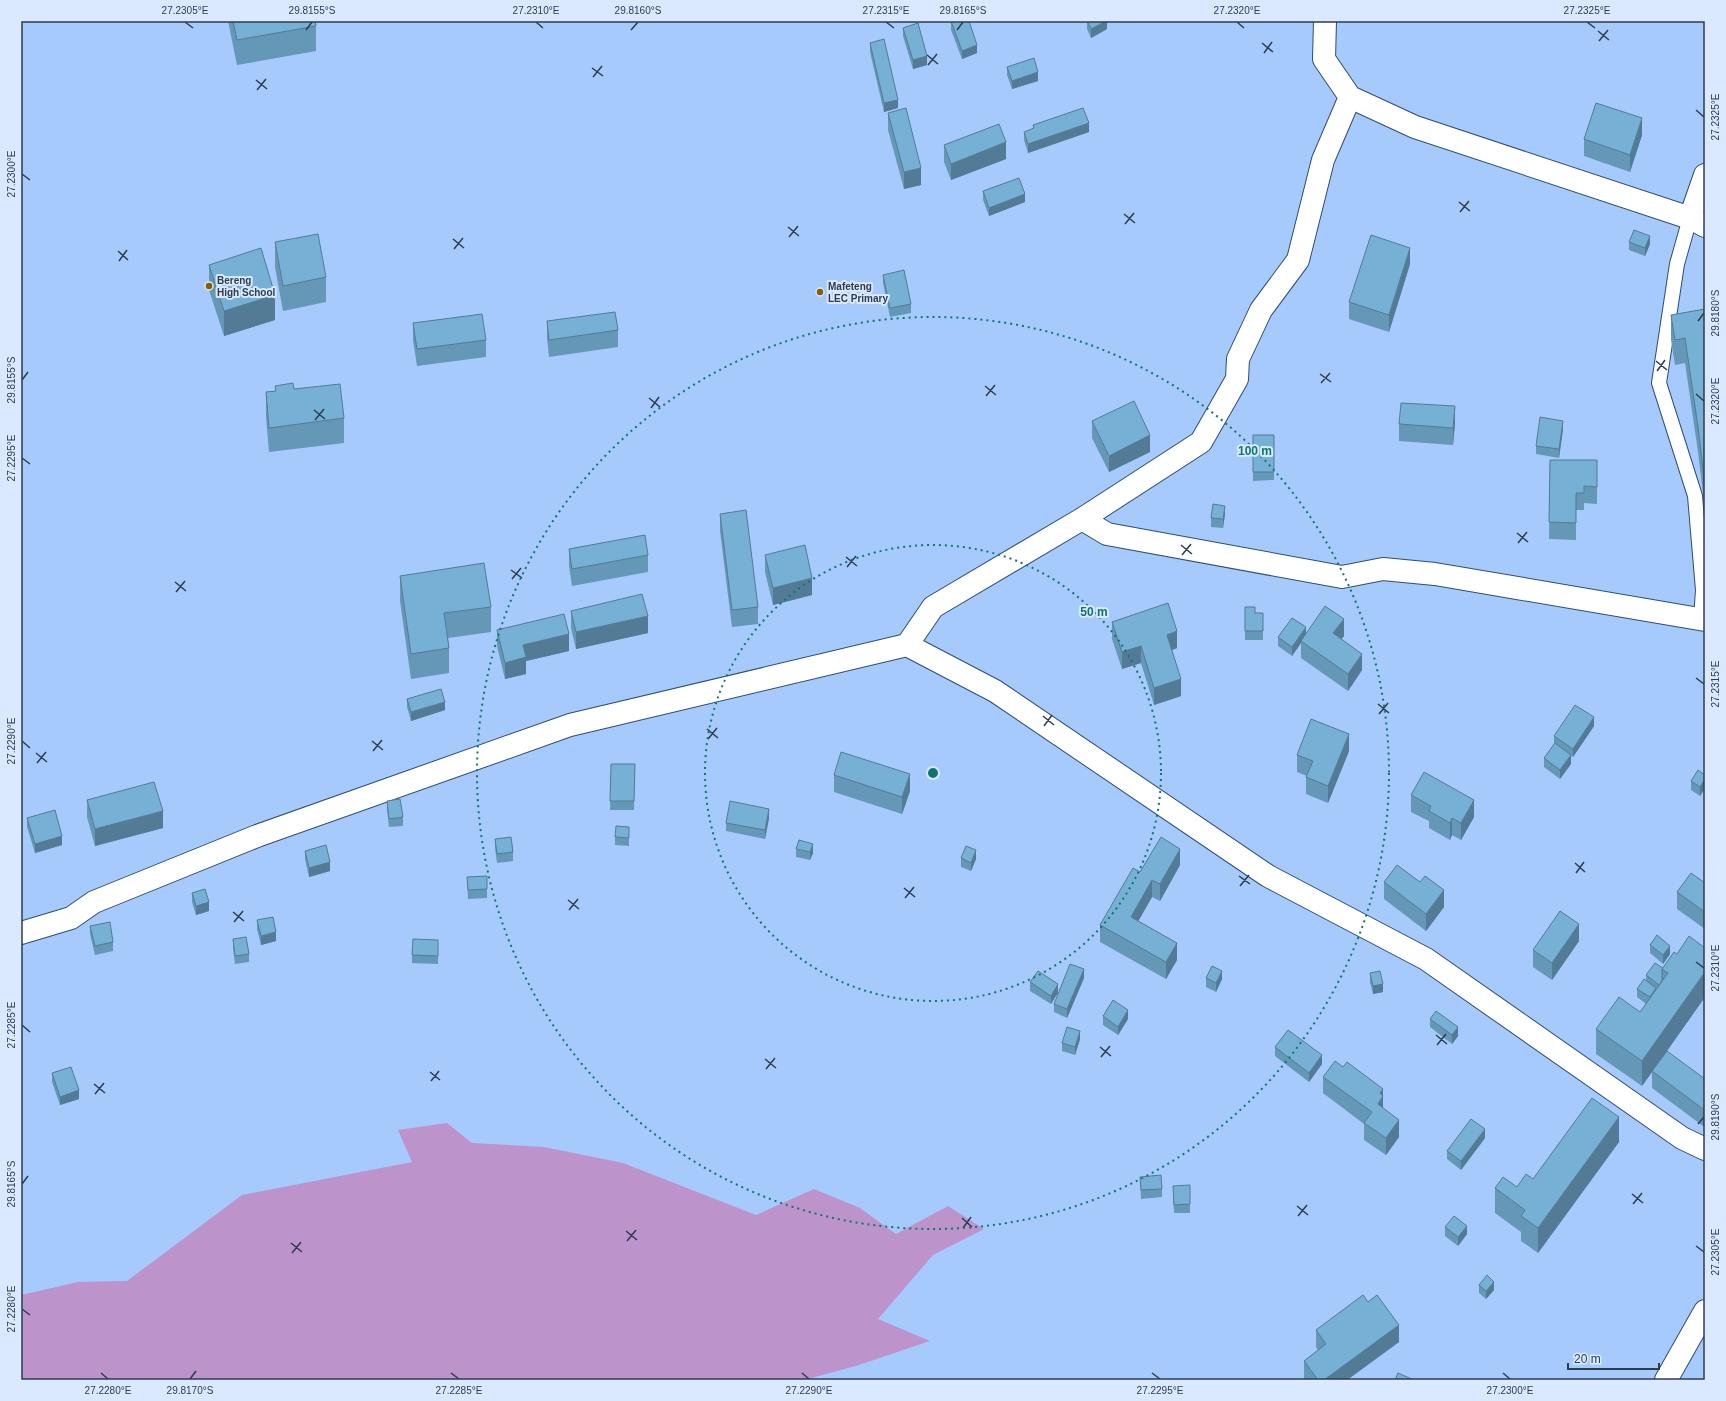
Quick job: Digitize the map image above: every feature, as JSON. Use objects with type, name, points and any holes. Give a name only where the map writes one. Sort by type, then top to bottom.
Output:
[{"type":"street","points":[[1325,21],[1324,59],[1350,97],[1415,127],[1697,222],[1705,176]]},
{"type":"street","points":[[907,645],[933,607],[1082,519],[1201,442],[1237,379],[1238,359],[1261,310],[1298,260],[1323,160],[1350,97]]},
{"type":"street","points":[[1082,519],[1107,534],[1342,577],[1383,569],[1435,574],[1703,619]]},
{"type":"street","points":[[21,933],[70,918],[94,902],[257,836],[570,725],[907,645],[995,691],[1268,876],[1426,959],[1682,1138],[1705,1149]]},
{"type":"street","points":[[1666,1380],[1705,1311]]},
{"type":"lane","points":[[1697,222],[1677,264],[1659,383],[1695,496],[1703,590],[1703,619]]},
{"type":"shaded area","points":[[447,1123],[472,1143],[544,1147],[623,1163],[756,1215],[814,1189],[860,1208],[896,1234],[948,1206],[984,1229],[933,1255],[878,1319],[930,1341],[859,1365],[804,1380],[21,1380],[21,1295],[78,1282],[127,1281],[242,1195],[412,1162],[398,1130]]},
{"type":"building","points":[[233,21],[315,21],[316,26],[237,40]]},
{"type":"building","points":[[951,21],[969,21],[977,45],[962,51]]},
{"type":"building","points":[[1087,21],[1106,21],[1091,29]]},
{"type":"building","points":[[918,23],[927,56],[913,60],[903,28]]},
{"type":"building","points":[[884,39],[898,100],[884,103],[870,43]]},
{"type":"building","points":[[1034,58],[1038,72],[1012,81],[1007,67]]},
{"type":"building","points":[[1596,103],[1642,118],[1630,155],[1584,139]]},
{"type":"building","points":[[906,108],[921,168],[904,172],[888,113]]},
{"type":"building","points":[[1083,108],[1089,123],[1028,144],[1024,132],[1034,128],[1033,125]]},
{"type":"building","points":[[999,124],[1006,142],[951,164],[944,145]]},
{"type":"building","points":[[1019,178],[1025,194],[989,208],[983,191]]},
{"type":"building","points":[[1634,230],[1650,236],[1645,248],[1629,242]]},
{"type":"building","points":[[318,234],[326,277],[283,286],[275,242]]},
{"type":"building","points":[[1371,235],[1410,248],[1389,315],[1349,302]]},
{"type":"building","points":[[261,248],[275,295],[224,311],[209,265]]},
{"type":"building","points":[[904,270],[911,304],[890,308],[883,275]]},
{"type":"building","points":[[1705,309],[1705,486],[1685,338],[1675,340],[1671,315]]},
{"type":"building","points":[[615,312],[618,330],[549,340],[547,321]]},
{"type":"building","points":[[482,314],[486,340],[417,349],[413,323]]},
{"type":"building","points":[[293,383],[294,389],[340,384],[344,418],[269,428],[266,392],[276,391],[275,386]]},
{"type":"building","points":[[1134,401],[1150,435],[1109,456],[1092,421]]},
{"type":"building","points":[[1401,403],[1455,406],[1453,428],[1399,424]]},
{"type":"building","points":[[1540,417],[1563,421],[1559,449],[1536,446]]},
{"type":"building","points":[[1253,435],[1274,435],[1274,472],[1253,472]]},
{"type":"building","points":[[1550,460],[1597,460],[1597,487],[1584,486],[1584,493],[1576,493],[1576,523],[1549,522]]},
{"type":"building","points":[[1213,504],[1225,506],[1223,519],[1211,518]]},
{"type":"building","points":[[746,510],[758,607],[732,610],[720,514]]},
{"type":"building","points":[[645,535],[648,555],[572,569],[569,549]]},
{"type":"building","points":[[805,545],[812,578],[773,588],[765,555]]},
{"type":"building","points":[[484,563],[491,607],[444,613],[449,648],[411,654],[400,576]]},
{"type":"building","points":[[642,594],[648,616],[576,632],[571,611]]},
{"type":"building","points":[[1168,603],[1177,631],[1167,635],[1181,679],[1154,688],[1141,646],[1122,652],[1112,622]]},
{"type":"building","points":[[1325,606],[1344,619],[1333,633],[1362,654],[1348,674],[1301,641]]},
{"type":"building","points":[[1245,607],[1255,607],[1255,613],[1263,613],[1263,631],[1245,631]]},
{"type":"building","points":[[564,614],[569,634],[523,645],[526,657],[505,663],[497,630]]},
{"type":"building","points":[[1292,618],[1306,627],[1292,647],[1278,637]]},
{"type":"building","points":[[441,689],[445,702],[411,712],[407,699]]},
{"type":"building","points":[[1575,705],[1594,717],[1573,749],[1554,736]]},
{"type":"building","points":[[1311,719],[1349,734],[1328,786],[1306,777],[1313,761],[1297,755]]},
{"type":"building","points":[[1555,743],[1571,755],[1560,770],[1544,758]]},
{"type":"building","points":[[841,752],[910,774],[902,797],[834,775]]},
{"type":"building","points":[[611,764],[635,764],[634,801],[610,801]]},
{"type":"building","points":[[1698,770],[1705,775],[1705,779],[1700,787],[1691,781]]},
{"type":"building","points":[[1424,772],[1474,800],[1461,823],[1452,818],[1450,823],[1429,811],[1431,806],[1411,795]]},
{"type":"building","points":[[154,782],[163,811],[95,829],[87,800]]},
{"type":"building","points":[[400,799],[403,817],[389,819],[387,801]]},
{"type":"building","points":[[730,801],[769,809],[765,830],[726,823]]},
{"type":"building","points":[[55,810],[62,836],[35,844],[27,818]]},
{"type":"building","points":[[616,826],[629,827],[629,838],[615,837]]},
{"type":"building","points":[[511,837],[513,852],[497,854],[495,839]]},
{"type":"building","points":[[1161,837],[1180,849],[1160,884],[1152,880],[1131,917],[1177,943],[1166,962],[1100,925],[1133,868],[1140,872]]},
{"type":"building","points":[[799,840],[813,844],[810,852],[796,849]]},
{"type":"building","points":[[326,845],[330,862],[309,868],[305,851]]},
{"type":"building","points":[[966,846],[976,850],[971,863],[961,858]]},
{"type":"building","points":[[1397,865],[1420,882],[1425,876],[1444,890],[1426,914],[1384,882]]},
{"type":"building","points":[[1691,873],[1705,883],[1705,912],[1677,892]]},
{"type":"building","points":[[487,876],[487,889],[468,890],[467,877]]},
{"type":"building","points":[[205,889],[209,902],[196,906],[192,893]]},
{"type":"building","points":[[1560,911],[1579,924],[1552,963],[1533,950]]},
{"type":"building","points":[[273,917],[276,932],[261,936],[257,920]]},
{"type":"building","points":[[110,922],[113,942],[95,946],[90,926]]},
{"type":"building","points":[[1657,935],[1670,946],[1663,955],[1650,945]]},
{"type":"building","points":[[1689,936],[1705,948],[1705,972],[1642,1061],[1596,1029],[1619,997],[1640,1012],[1668,973],[1662,969],[1674,952],[1677,954]]},
{"type":"building","points":[[246,937],[249,954],[235,956],[233,939]]},
{"type":"building","points":[[413,939],[438,940],[438,956],[412,955]]},
{"type":"building","points":[[1655,963],[1663,968],[1662,981],[1659,985],[1646,975]]},
{"type":"building","points":[[1070,964],[1084,969],[1067,1009],[1054,1004]]},
{"type":"building","points":[[1212,966],[1222,971],[1216,983],[1206,978]]},
{"type":"building","points":[[1038,971],[1058,984],[1051,996],[1030,982]]},
{"type":"building","points":[[1380,971],[1383,984],[1373,986],[1370,973]]},
{"type":"building","points":[[1644,979],[1656,988],[1650,997],[1637,989]]},
{"type":"building","points":[[1113,1000],[1128,1010],[1118,1027],[1103,1016]]},
{"type":"building","points":[[1436,1011],[1458,1027],[1452,1035],[1430,1019]]},
{"type":"building","points":[[1067,1027],[1080,1031],[1075,1047],[1062,1043]]},
{"type":"building","points":[[1288,1030],[1322,1055],[1309,1073],[1275,1047]]},
{"type":"building","points":[[1667,1051],[1705,1079],[1705,1106],[1703,1109],[1652,1071]]},
{"type":"building","points":[[1335,1061],[1343,1067],[1347,1062],[1383,1089],[1380,1093],[1383,1096],[1378,1104],[1399,1120],[1386,1138],[1364,1123],[1372,1112],[1323,1077]]},
{"type":"building","points":[[71,1067],[79,1090],[60,1097],[52,1073]]},
{"type":"building","points":[[1592,1098],[1619,1117],[1538,1228],[1521,1216],[1525,1210],[1495,1188],[1503,1177],[1517,1187],[1526,1174],[1533,1179]]},
{"type":"building","points":[[1471,1119],[1485,1129],[1461,1161],[1447,1151]]},
{"type":"building","points":[[1161,1175],[1162,1189],[1141,1190],[1140,1177]]},
{"type":"building","points":[[1190,1185],[1190,1204],[1174,1205],[1173,1186]]},
{"type":"building","points":[[1454,1216],[1467,1226],[1458,1237],[1445,1227]]},
{"type":"building","points":[[1487,1275],[1494,1282],[1486,1291],[1479,1285]]},
{"type":"building","points":[[1363,1295],[1368,1302],[1377,1295],[1399,1325],[1324,1380],[1318,1380],[1304,1361],[1326,1344],[1316,1330]]},
{"type":"building","points":[[1398,1373],[1414,1380],[1395,1380]]},
{"type":"place","name":"Bereng High School","points":[[209,286]]},
{"type":"place","name":"Mafeteng LEC Primary","points":[[820,292]]}]
